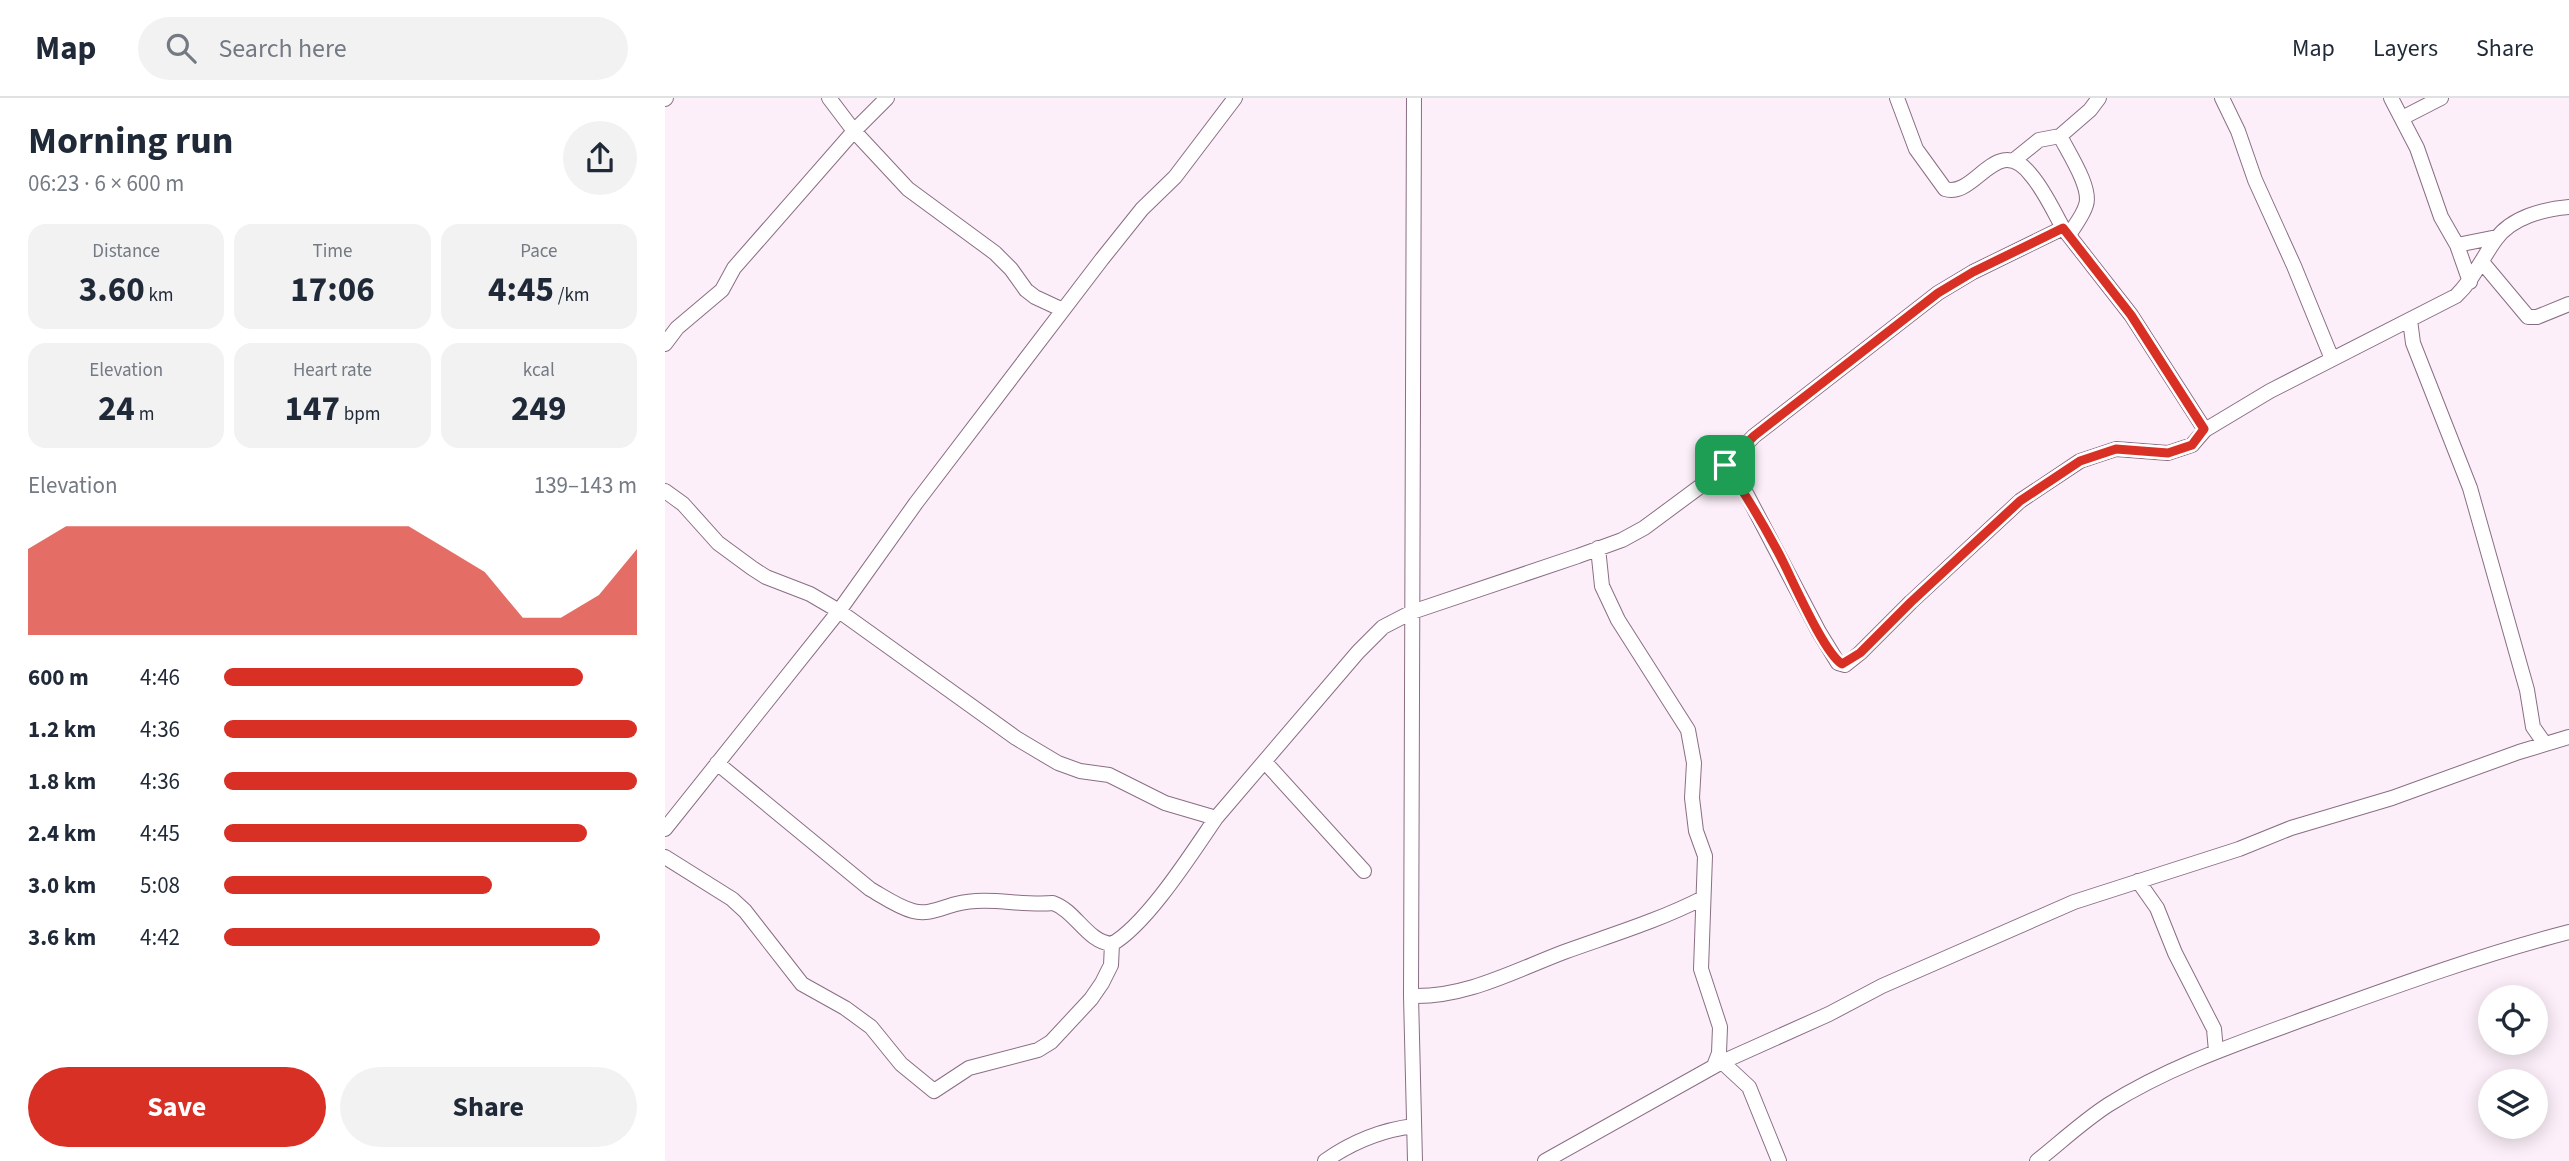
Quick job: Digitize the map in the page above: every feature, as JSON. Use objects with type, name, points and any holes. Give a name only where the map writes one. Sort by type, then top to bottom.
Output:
[{"type":"street","points":[[829,98],[854,131],[908,189],[995,253],[1026,290],[1063,310]]},
{"type":"street","points":[[665,344],[677,328],[722,290],[734,268],[854,131],[887,98]]},
{"type":"street","points":[[665,829],[839,611],[916,503],[1063,310],[1142,209],[1175,177],[1235,98]]},
{"type":"street","points":[[1414,98],[1411,996],[1415,1161]]},
{"type":"street","points":[[1897,98],[1916,149],[1945,189],[1954,191],[1961,188],[1999,161],[2019,164],[2043,192],[2066,232],[2131,315],[2204,429]]},
{"type":"street","points":[[2019,164],[2043,138],[2060,136],[2090,110],[2099,98]]},
{"type":"street","points":[[2222,98],[2332,359]]},
{"type":"street","points":[[2391,98],[2417,148],[2441,217],[2458,245],[2470,282]]},
{"type":"street","points":[[2402,118],[2441,98]]},
{"type":"street","points":[[665,857],[732,899],[745,911],[802,984],[845,1008],[871,1027],[901,1064],[930,1090],[941,1088],[969,1068],[1038,1049],[1051,1042],[1102,983],[1111,965],[1112,944],[1137,923],[1216,818],[1357,652],[1383,627],[1412,612],[1598,548],[1644,528],[1725,465],[1754,436],[1938,293],[1973,272],[2066,232],[2086,205],[2087,198],[2086,188],[2060,136]]},
{"type":"street","points":[[1725,465],[1747,495],[1819,632],[1838,663],[1845,665],[2020,501],[2080,461],[2116,449],[2168,453],[2192,445],[2204,429],[2270,391],[2456,296],[2470,282],[2497,237],[2506,229],[2532,214],[2550,208],[2569,207]]},
{"type":"street","points":[[2458,245],[2497,237]]},
{"type":"street","points":[[2482,262],[2528,317],[2537,317],[2569,304]]},
{"type":"street","points":[[2410,320],[2413,343],[2470,488],[2527,690],[2533,727],[2545,744]]},
{"type":"street","points":[[2390,330],[2413,343]]},
{"type":"street","points":[[665,491],[683,504],[718,543],[752,568],[766,577],[810,594],[839,611],[1016,738],[1080,771],[1109,775],[1165,803],[1216,818]]},
{"type":"street","points":[[1598,548],[1602,586],[1618,620],[1688,730],[1694,763],[1692,798],[1696,831],[1705,856],[1701,969],[1720,1027],[1717,1064]]},
{"type":"street","points":[[1545,1161],[1717,1064],[1829,1014],[1882,986],[2074,902],[2569,737]]},
{"type":"street","points":[[1265,762],[1364,871]]},
{"type":"street","points":[[717,763],[870,890],[897,905],[915,912],[928,913],[957,904],[984,901],[1053,903],[1064,906],[1091,934],[1112,944]]},
{"type":"street","points":[[2138,881],[2157,908],[2175,953],[2214,1029],[2216,1051]]},
{"type":"street","points":[[1411,996],[1433,997],[1497,979],[1671,914],[1703,898]]},
{"type":"street","points":[[2037,1161],[2068,1133],[2110,1104],[2216,1051],[2504,950],[2569,932]]},
{"type":"street","points":[[2214,1029],[2235,1044]]},
{"type":"street","points":[[1717,1064],[1749,1087],[1779,1161]]},
{"type":"street","points":[[1325,1161],[1344,1147],[1375,1134],[1414,1126]]},
{"type":"route","points":[[2063,228],[2131,315],[2204,429],[2192,445],[2168,453],[2116,449],[2080,461],[2020,501],[1845,665],[1838,663],[1819,632],[1747,495],[1725,465],[1754,436],[1938,293],[1973,272],[2063,228]]}]
